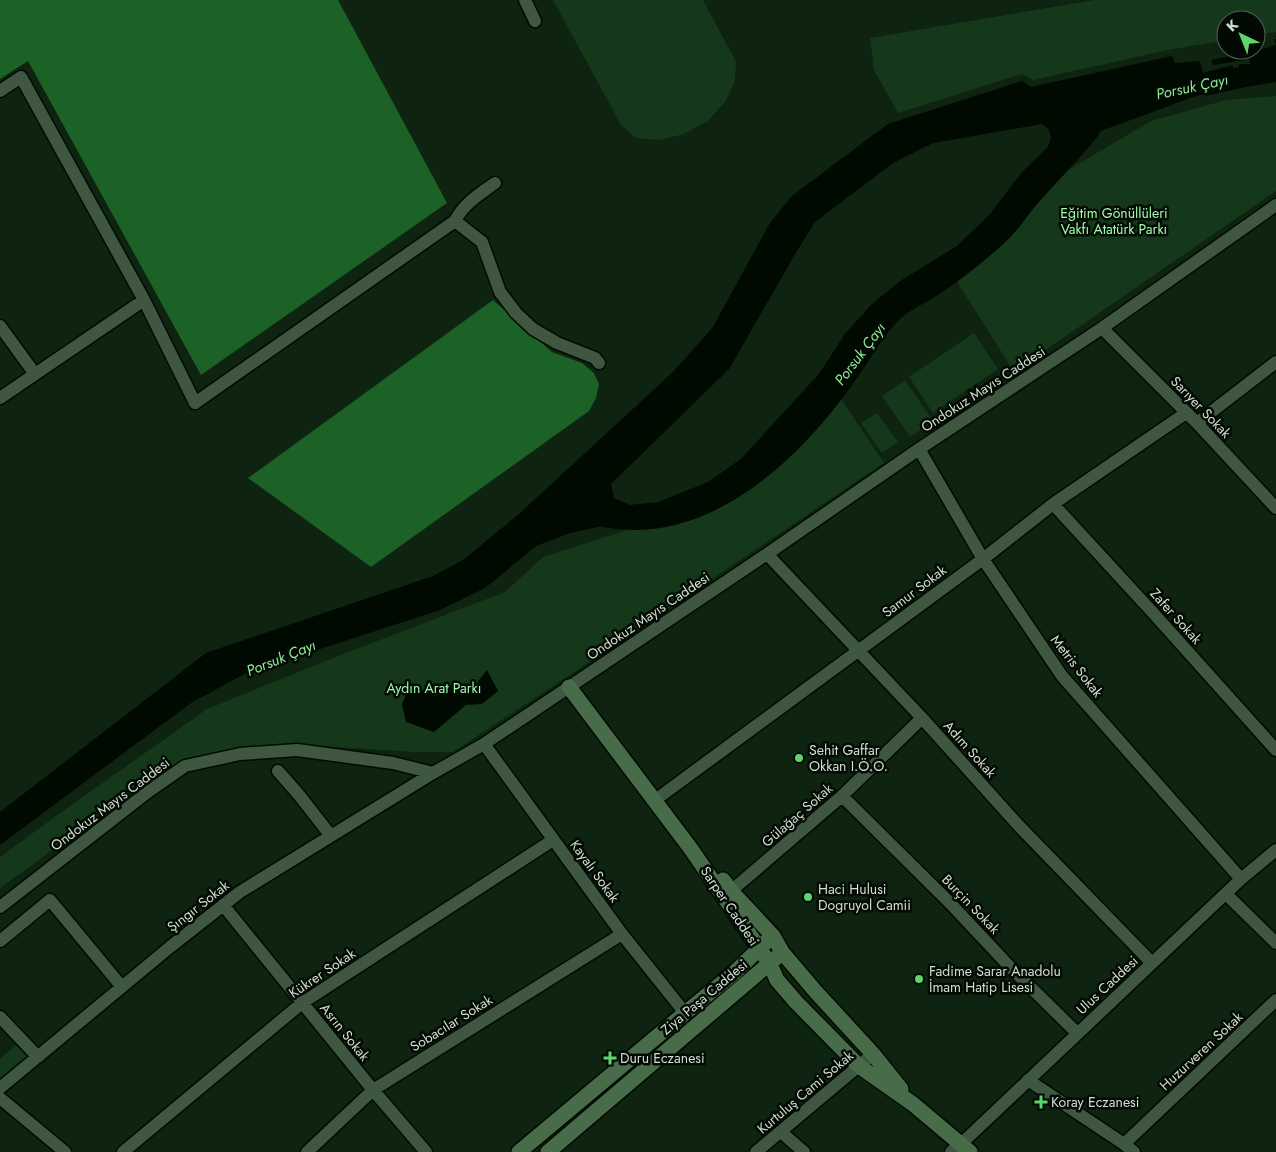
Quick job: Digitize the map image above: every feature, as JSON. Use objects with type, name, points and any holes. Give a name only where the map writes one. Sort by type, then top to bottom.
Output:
[{"type":"main road","name":"Sarper Caddesi","points":[[574,684],[662,795],[731,891],[773,936],[782,952],[873,1054],[913,1104],[960,1149]]},
{"type":"main road","name":"Sarper Caddesi","points":[[574,684],[770,964],[777,980],[796,1002],[860,1066],[913,1104]]},
{"type":"main road","name":"Ziya Paşa Caddesi","points":[[519,1152],[734,973],[773,936]]},
{"type":"main road","name":"Ziya Paşa Caddesi","points":[[548,1152],[782,952]]},
{"type":"street","points":[[525,0],[535,21]]},
{"type":"street","points":[[0,91],[21,77],[144,300],[195,403],[456,221],[460,211],[465,206],[495,183]]},
{"type":"street","name":"Ondokuz Mayıs Caddesi","points":[[0,907],[149,791],[185,766],[240,754],[297,750],[393,762],[433,773],[484,744],[767,554],[919,449],[1102,328],[1276,205]]},
{"type":"street","points":[[456,221],[482,242],[500,292],[516,313],[534,329],[557,343],[595,358],[599,363]]},
{"type":"street","points":[[0,398],[144,300]]},
{"type":"street","points":[[0,326],[34,374]]},
{"type":"street","name":"Sarıyer Sokak","points":[[1102,328],[1197,423],[1275,506]]},
{"type":"street","points":[[1197,423],[1276,362]]},
{"type":"street","name":"Samur Sokak","points":[[662,795],[982,559],[1053,504],[1186,412]]},
{"type":"street","name":"Metris Sokak","points":[[919,449],[982,559],[1062,676],[1241,879]]},
{"type":"street","name":"Zafer Sokak","points":[[1053,504],[1276,750]]},
{"type":"street","name":"Adım Sokak","points":[[767,554],[922,718],[1020,826],[1152,963]]},
{"type":"street","name":"Gülağaç Sokak","points":[[731,891],[842,796],[922,718]]},
{"type":"street","name":"Kayalı Sokak","points":[[484,744],[622,934],[685,1013]]},
{"type":"street","points":[[278,771],[331,836]]},
{"type":"street","name":"Şıngır Sokak","points":[[0,1088],[170,947],[240,892],[433,773]]},
{"type":"street","name":"Burçin Sokak","points":[[842,796],[1077,1033]]},
{"type":"street","name":"Kükrer Sokak","points":[[123,1152],[302,1004],[553,840]]},
{"type":"street","name":"Ulus Caddesi","points":[[960,1149],[1077,1033],[1241,879],[1276,850]]},
{"type":"street","points":[[1226,894],[1276,943]]},
{"type":"street","points":[[0,941],[50,900],[122,987]]},
{"type":"street","name":"Asrın Sokak","points":[[223,905],[420,1150]]},
{"type":"street","name":"Sobacılar Sokak","points":[[307,1152],[373,1090],[622,934]]},
{"type":"street","name":"Huzurveren Sokak","points":[[1129,1148],[1276,1000]]},
{"type":"street","points":[[0,1016],[38,1057]]},
{"type":"street","name":"Kurtuluş Cami Sokak","points":[[756,1152],[873,1054]]},
{"type":"street","points":[[1028,1080],[1129,1148]]},
{"type":"street","points":[[0,1098],[66,1152]]},
{"type":"street","points":[[781,1132],[804,1152]]},
{"type":"green space","points":[[0,0],[338,0],[447,203],[201,375],[28,61],[0,79]]},
{"type":"green space","points":[[553,0],[703,0],[736,62],[735,81],[725,102],[708,121],[684,134],[660,140],[636,138],[621,125]]},
{"type":"green space","points":[[1094,0],[1276,0],[1276,32],[1266,34],[1266,10],[1216,10],[1216,42],[1168,50],[1033,80],[1022,74],[898,113],[874,70],[870,38]]},
{"type":"green space","name":"Eğitim Gönüllüleri Vakfı Atatürk Parkı","points":[[1276,96],[1276,191],[1014,372],[956,280],[1006,235],[1068,170],[1151,121],[1226,100]]},
{"type":"green space","points":[[493,300],[552,352],[582,363],[594,373],[599,384],[596,398],[589,411],[371,567],[248,478]]},
{"type":"green space","points":[[974,333],[998,369],[933,413],[909,377]]},
{"type":"green space","points":[[905,380],[933,421],[910,437],[882,396]]},
{"type":"green space","name":"Aydın Arat Parkı","points":[[839,396],[884,463],[453,752],[412,752],[294,744],[163,771],[0,888],[0,857],[207,709],[505,592],[543,557],[624,531],[702,513],[773,465]]},
{"type":"green space","points":[[877,413],[898,442],[882,453],[861,423]]},
{"type":"green space","points":[[16,1045],[29,1059],[0,1081],[0,1059]]},
{"type":"water","points":[[1276,45],[1276,82],[1244,87],[1238,76],[1239,64],[1250,64],[1250,60],[1266,60],[1266,48]]},
{"type":"water","points":[[1172,56],[1175,63],[1200,61],[1203,73],[1233,65],[1233,77],[1238,86],[1193,97],[1098,132],[1057,162],[1025,194],[1003,226],[970,255],[892,304],[865,331],[832,382],[756,464],[726,487],[684,509],[570,533],[536,546],[485,588],[440,610],[246,673],[191,703],[0,845],[0,812],[206,653],[433,576],[463,560],[519,514],[673,372],[713,327],[770,223],[792,196],[888,124],[1022,81],[1031,87]],"holes":[[[1042,124],[1049,130],[1051,137],[1048,147],[1022,172],[990,214],[957,246],[900,281],[871,305],[845,334],[819,374],[741,459],[708,482],[658,502],[630,505],[614,498],[611,484],[729,369],[815,222],[893,163],[933,143]]]},
{"type":"water","points":[[1216,59],[1244,60],[1214,65],[1211,60]]},
{"type":"water","points":[[487,670],[498,691],[482,704],[466,705],[434,732],[406,722],[402,704],[406,695],[417,689],[436,695],[450,687],[469,693]]},
{"type":"waterway","name":"Porsuk Çayı","points":[[1206,85],[1276,70]]},
{"type":"waterway","name":"Porsuk Çayı","points":[[606,517],[643,519],[678,513],[711,500],[743,482],[772,459],[799,433],[823,405],[845,377],[866,344],[891,313],[903,303],[949,274],[995,237],[1090,129]]},
{"type":"place","name":"Sehit Gaffar Okkan I.Ö.O.","points":[[799,758]]},
{"type":"place","name":"Haci Hulusi Dogruyol Camii","points":[[808,897]]},
{"type":"place","name":"Fadime Sarar Anadolu İmam Hatip Lisesi","points":[[919,979]]},
{"type":"place","name":"Duru Eczanesi","points":[[610,1058]]},
{"type":"place","name":"Koray Eczanesi","points":[[1041,1102]]}]
